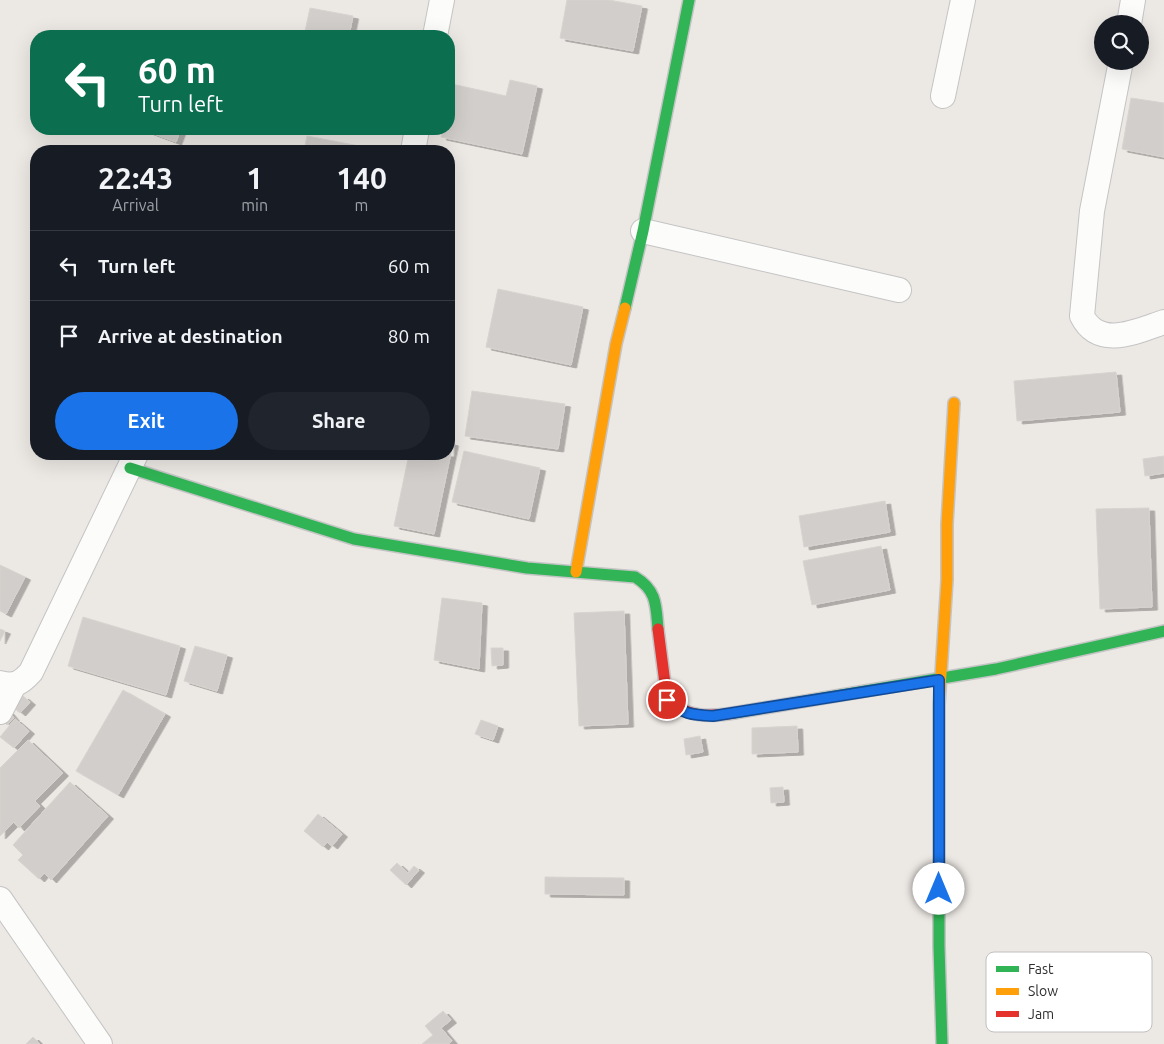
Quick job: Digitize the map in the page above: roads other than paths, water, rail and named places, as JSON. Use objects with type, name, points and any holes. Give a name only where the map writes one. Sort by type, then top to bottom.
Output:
[{"type":"street","points":[[436,30],[442,0]]},
{"type":"street","points":[[576,572],[616,344],[643,231],[689,0]]},
{"type":"street","points":[[944,96],[962,0]]},
{"type":"street","points":[[1130,15],[1133,0]]},
{"type":"street","points":[[1119,70],[1092,211],[1082,316],[1094,331],[1104,336],[1128,334],[1164,322]]},
{"type":"street","points":[[643,231],[899,290]]},
{"type":"street","points":[[942,1044],[939,946],[939,680],[947,580],[947,524],[954,403]]},
{"type":"street","points":[[0,712],[7,684],[20,684],[31,672],[39,657],[52,626],[133,461],[362,540],[527,568],[636,577],[647,584],[655,600],[667,700],[677,710],[692,716],[713,716],[939,680],[1101,648],[1164,631]]},
{"type":"street","points":[[0,899],[100,1044]]}]
